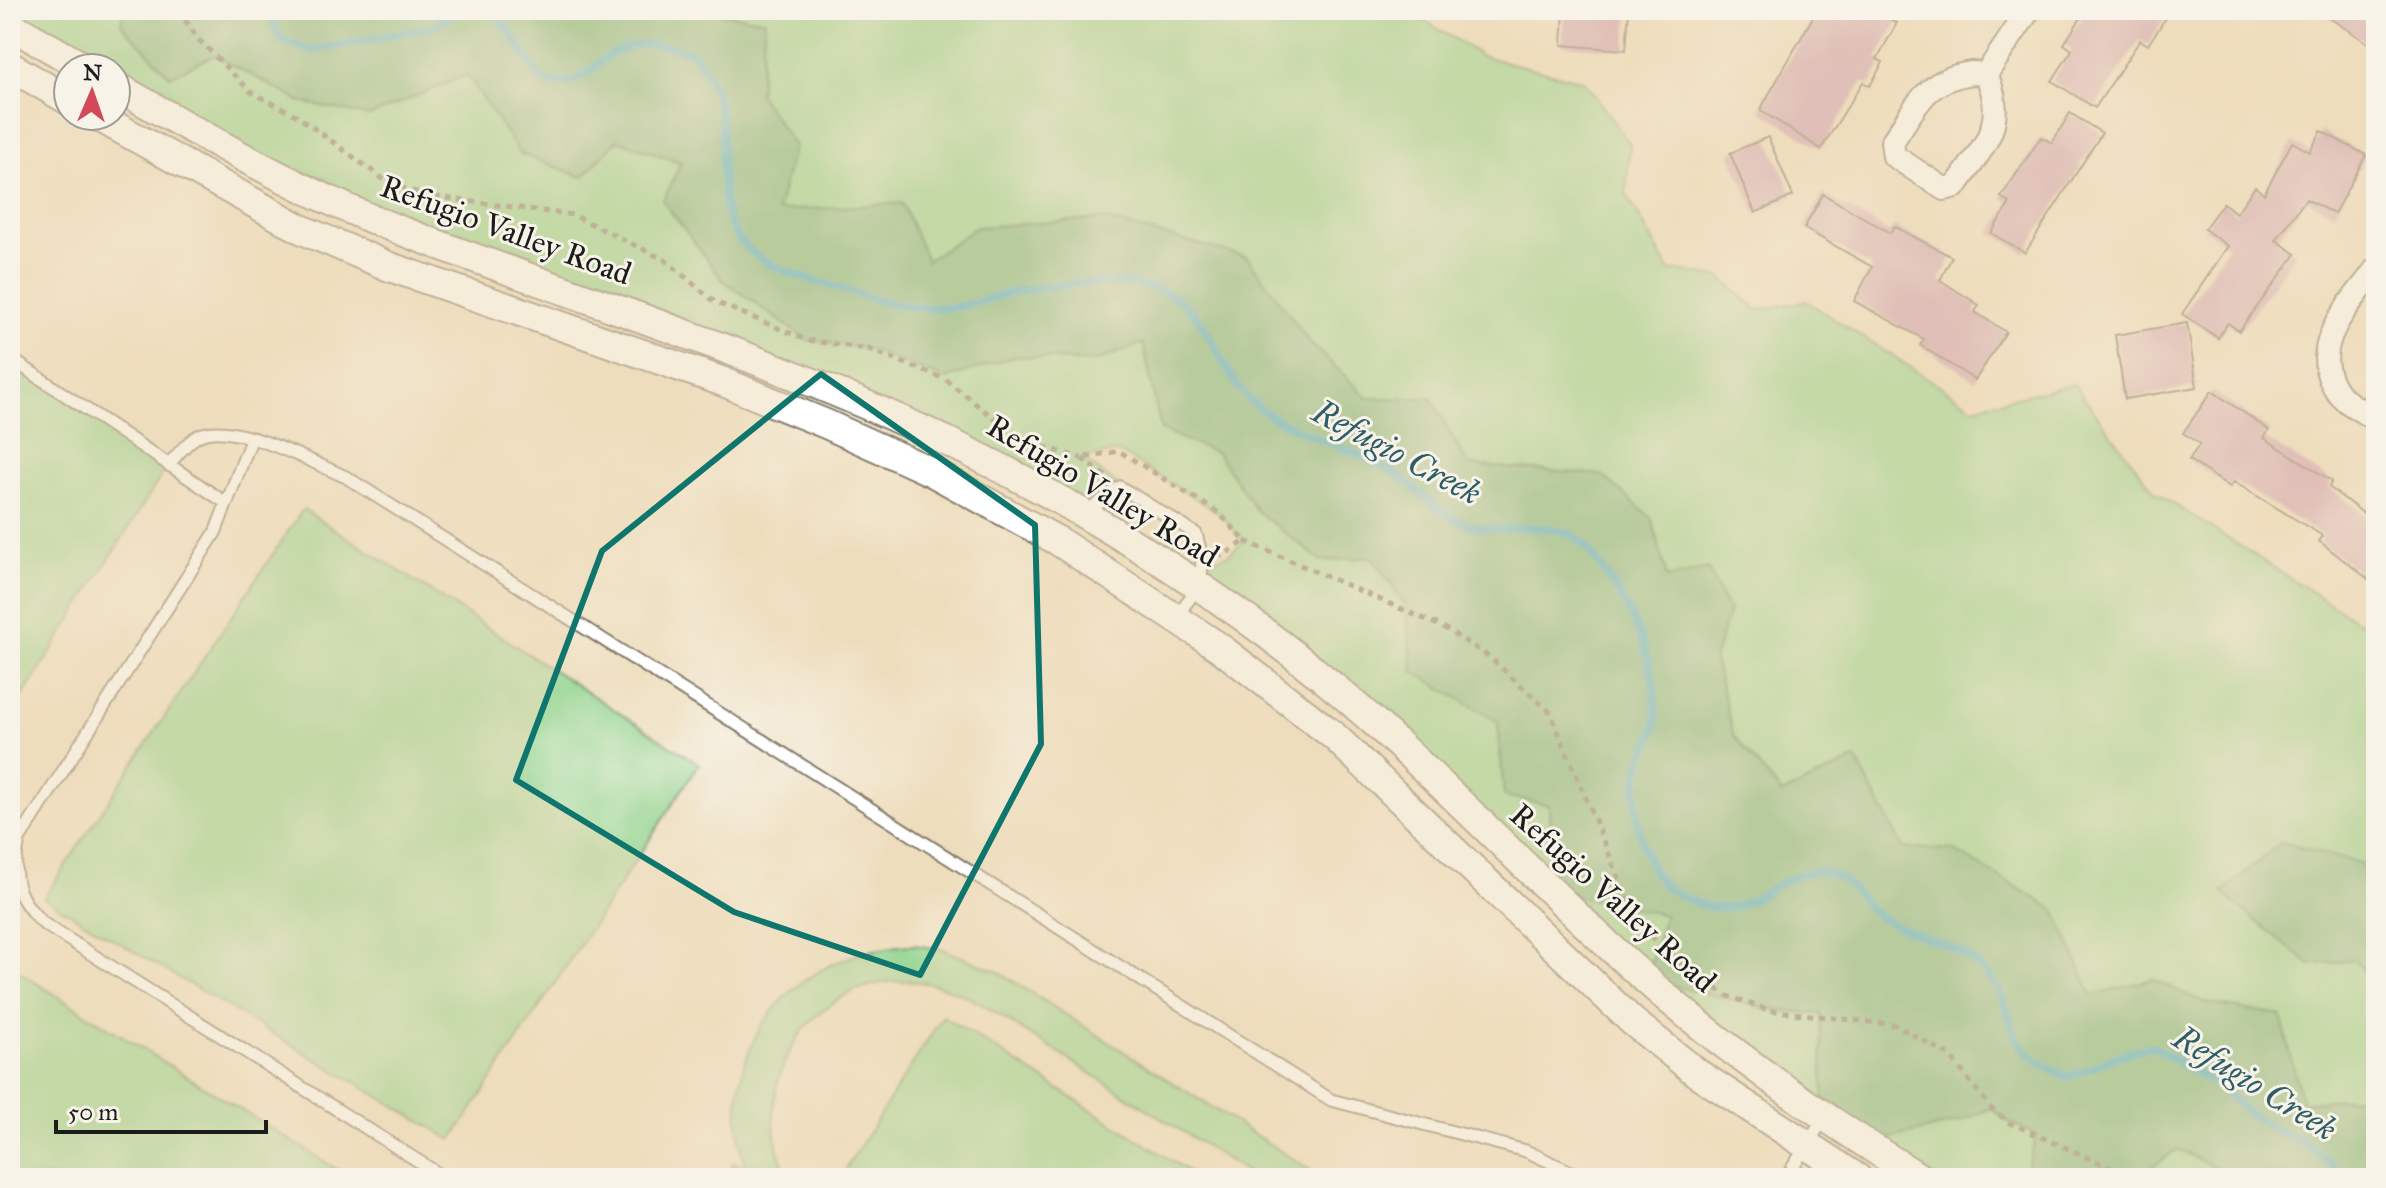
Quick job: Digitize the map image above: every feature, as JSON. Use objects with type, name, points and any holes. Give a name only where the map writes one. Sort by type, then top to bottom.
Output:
[{"type":"street","points":[[1986,74],[2029,10]]},
{"type":"street","points":[[10,25],[57,52]]},
{"type":"street","points":[[10,66],[52,91]]},
{"type":"street","points":[[1986,74],[1996,100],[1995,128],[1956,186],[1944,189],[1894,156],[1892,142],[1929,89],[1942,78],[1986,74]]},
{"type":"street","name":"Refugio Valley Road","points":[[132,95],[243,158],[397,229],[733,349],[940,434],[1085,514],[1244,616],[1369,717],[1646,980],[1824,1117],[1855,1165]]},
{"type":"street","name":"Refugio Valley Road","points":[[126,132],[303,230],[390,267],[721,381],[932,472],[1058,541],[1176,616],[1334,736],[1633,1022],[1697,1073],[1807,1145],[1855,1165],[1920,1178]]},
{"type":"street","points":[[2376,269],[2328,336],[2325,364],[2336,392],[2376,420]]},
{"type":"lane","points":[[10,358],[226,503]]},
{"type":"lane","points":[[168,465],[198,436],[227,432],[346,477],[1331,1100],[1526,1151],[1584,1178]]},
{"type":"lane","points":[[251,440],[215,533],[19,840],[14,861],[16,884],[25,906],[44,924],[445,1178]]},
{"type":"lane","points":[[1085,514],[1120,487],[1196,534],[1205,563],[1199,588],[1176,616]]},
{"type":"lane","points":[[1786,1178],[1824,1117]]},
{"type":"path","points":[[178,10],[199,40],[251,92],[296,115],[390,184],[429,196],[573,215],[665,260],[715,302],[807,340],[868,349],[945,379],[1021,440],[1081,458]]},
{"type":"path","points":[[1245,541],[1443,627],[1488,656],[1550,712],[1636,919],[1666,954],[1728,996],[1768,1010],[1895,1025],[1949,1055],[1991,1108],[2010,1123],[2134,1178]]},
{"type":"highlighted area","points":[[821,374],[1035,525],[1041,744],[920,975],[734,912],[516,780],[602,551]]},
{"type":"green space","points":[[10,10],[124,10],[121,24],[170,76],[214,55],[301,102],[369,116],[467,75],[521,154],[582,177],[617,140],[682,163],[663,201],[723,280],[807,340],[868,349],[945,379],[1016,356],[1094,362],[1143,343],[1161,430],[1217,453],[1257,511],[1321,561],[1372,557],[1406,606],[1413,671],[1498,722],[1504,796],[1549,805],[1552,891],[1665,915],[1646,980],[1375,724],[1261,630],[1199,588],[1205,563],[1229,554],[1244,541],[1219,513],[1119,452],[1082,458],[1120,487],[1085,514],[940,434],[733,349],[397,229],[243,158],[132,95],[132,52],[57,52],[10,25]]},
{"type":"green space","points":[[124,10],[571,10],[579,19],[626,13],[672,12],[765,20],[759,94],[794,146],[777,211],[902,203],[927,261],[976,227],[1102,219],[1247,257],[1310,343],[1368,398],[1431,398],[1468,465],[1602,475],[1652,519],[1667,578],[1708,569],[1729,611],[1714,660],[1734,736],[1782,794],[1856,759],[1903,848],[1953,850],[2055,910],[2092,995],[2153,979],[2205,1003],[2281,1015],[2302,1103],[2369,1096],[2376,1106],[2376,1178],[2236,1178],[2178,1149],[2136,1178],[2023,1178],[2037,1135],[2010,1123],[1991,1108],[1959,1122],[1866,1144],[1824,1117],[1821,1014],[1755,1005],[1646,980],[1665,915],[1552,891],[1549,805],[1504,796],[1498,722],[1413,671],[1406,606],[1372,557],[1321,561],[1257,511],[1217,453],[1161,430],[1143,343],[1094,362],[1016,356],[945,379],[868,349],[807,340],[723,280],[663,201],[681,162],[617,140],[583,177],[520,154],[467,75],[369,116],[301,102],[214,55],[170,76],[121,24]]},
{"type":"green space","points":[[571,10],[631,10],[579,19]]},
{"type":"green space","points":[[701,10],[1407,10],[1482,56],[1584,81],[1630,144],[1626,193],[1669,270],[1720,277],[1757,310],[1806,301],[1973,407],[2074,384],[2155,492],[2376,633],[2376,881],[2367,865],[2355,960],[2376,985],[2376,1106],[2369,1096],[2302,1103],[2280,1015],[2205,1003],[2153,979],[2092,996],[2055,910],[1953,850],[1903,848],[1856,759],[1782,794],[1734,736],[1714,660],[1729,611],[1667,579],[1652,519],[1602,475],[1468,465],[1431,398],[1368,398],[1310,343],[1247,257],[976,227],[927,261],[902,204],[776,211],[793,146],[759,94],[765,20]]},
{"type":"green space","points":[[10,358],[168,465],[10,717]]},
{"type":"green space","points":[[303,509],[699,764],[452,1140],[44,898]]},
{"type":"green space","points":[[2281,842],[2367,865],[2376,881],[2376,985],[2355,960],[2310,965],[2222,893]]},
{"type":"green space","points":[[913,945],[942,949],[997,971],[1323,1178],[1256,1178],[978,1002],[935,985],[901,981],[856,990],[828,1006],[805,1028],[788,1054],[778,1084],[774,1115],[777,1147],[789,1178],[724,1178],[734,1162],[746,1169],[738,1125],[740,1084],[751,1047],[770,1014],[797,987],[830,966],[869,951]]},
{"type":"green space","points":[[10,948],[19,972],[351,1178],[10,1178]]},
{"type":"green space","points":[[1646,980],[1728,996],[1768,1010],[1822,1014],[1824,1117],[1712,1033]]},
{"type":"green space","points":[[943,1016],[1199,1178],[840,1178]]},
{"type":"green space","points":[[1991,1108],[2010,1123],[2038,1135],[2023,1178],[1920,1178],[1866,1144],[1959,1122]]},
{"type":"green space","points":[[2178,1149],[2236,1178],[2136,1178]]},
{"type":"building","points":[[1564,10],[1629,10],[1626,50],[1562,45]]},
{"type":"building","points":[[1817,10],[1872,10],[1897,23],[1877,59],[1883,62],[1870,86],[1863,82],[1821,149],[1760,110]]},
{"type":"building","points":[[2086,10],[2171,10],[2148,45],[2140,40],[2095,108],[2052,81],[2072,50],[2064,44]]},
{"type":"building","points":[[2317,10],[2376,10],[2376,48]]},
{"type":"building","points":[[2070,113],[2102,133],[2025,253],[1991,233],[2010,203],[2001,197],[2041,137],[2052,143]]},
{"type":"building","points":[[2321,131],[2366,155],[2334,214],[2306,199],[2276,240],[2296,254],[2239,331],[2228,323],[2218,338],[2182,314],[2228,246],[2204,229],[2223,203],[2236,213],[2255,187],[2264,194],[2292,142],[2310,152]]},
{"type":"building","points":[[1768,137],[1793,196],[1755,213],[1730,153]]},
{"type":"building","points":[[1823,194],[1890,233],[1894,226],[1952,257],[1940,280],[1979,305],[1975,312],[2006,332],[1975,380],[1920,345],[1924,339],[1854,301],[1872,267],[1804,228]]},
{"type":"building","points":[[2187,323],[2197,387],[2125,399],[2115,335]]},
{"type":"building","points":[[2212,391],[2269,430],[2264,438],[2332,481],[2329,487],[2376,523],[2376,585],[2319,541],[2323,536],[2234,482],[2230,487],[2189,460],[2200,444],[2183,433]]},
{"type":"waterway","name":"Refugio Creek","points":[[269,10],[280,39],[311,51],[433,27],[459,10]]},
{"type":"waterway","name":"Refugio Creek","points":[[490,10],[510,32],[543,81],[558,83],[578,79],[609,56],[638,45],[666,46],[693,53],[709,78],[719,107],[722,180],[727,215],[744,245],[771,265],[874,299],[923,308],[956,307],[1015,292],[1064,285],[1116,283],[1148,287],[1171,295],[1188,308],[1201,323],[1245,395],[1277,419],[1391,471],[1445,513],[1466,524],[1493,529],[1549,528],[1576,538],[1584,544],[1614,586],[1634,621],[1648,659],[1656,720],[1639,768],[1637,813],[1648,859],[1666,887],[1689,900],[1711,907],[1729,907],[1746,903],[1805,873],[1832,874],[1847,883],[1869,908],[1889,922],[1946,945],[1972,960],[1996,987],[2019,1041],[2043,1065],[2067,1077],[2152,1046],[2220,1087],[2247,1112],[2274,1130],[2303,1142],[2333,1166],[2355,1178]]}]
